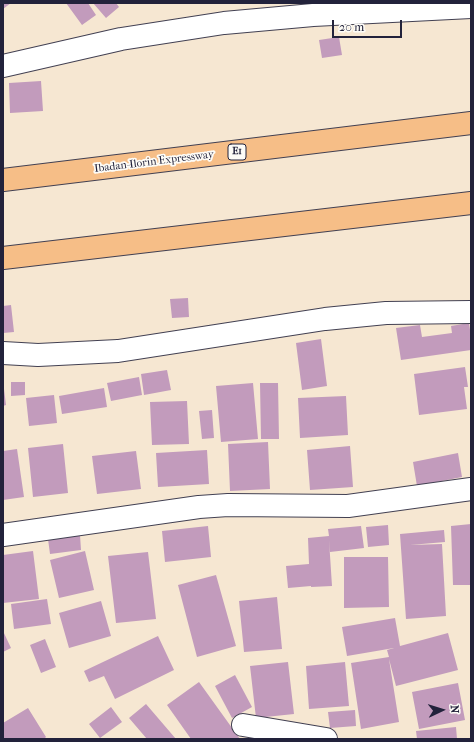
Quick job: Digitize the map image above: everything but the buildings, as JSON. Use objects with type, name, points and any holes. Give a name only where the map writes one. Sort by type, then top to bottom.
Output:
[{"type":"highway","name":"Ibadan-Ilorin Expressway","points":[[3,180],[471,123]]},
{"type":"highway","points":[[3,258],[471,203]]},
{"type":"street","points":[[3,66],[122,39],[224,23],[314,15],[471,7]]},
{"type":"street","points":[[3,353],[38,355],[118,351],[325,319],[386,313],[471,312]]},
{"type":"street","points":[[3,535],[199,507],[228,505],[348,506],[471,489]]},
{"type":"street","points":[[243,725],[326,739]]}]
